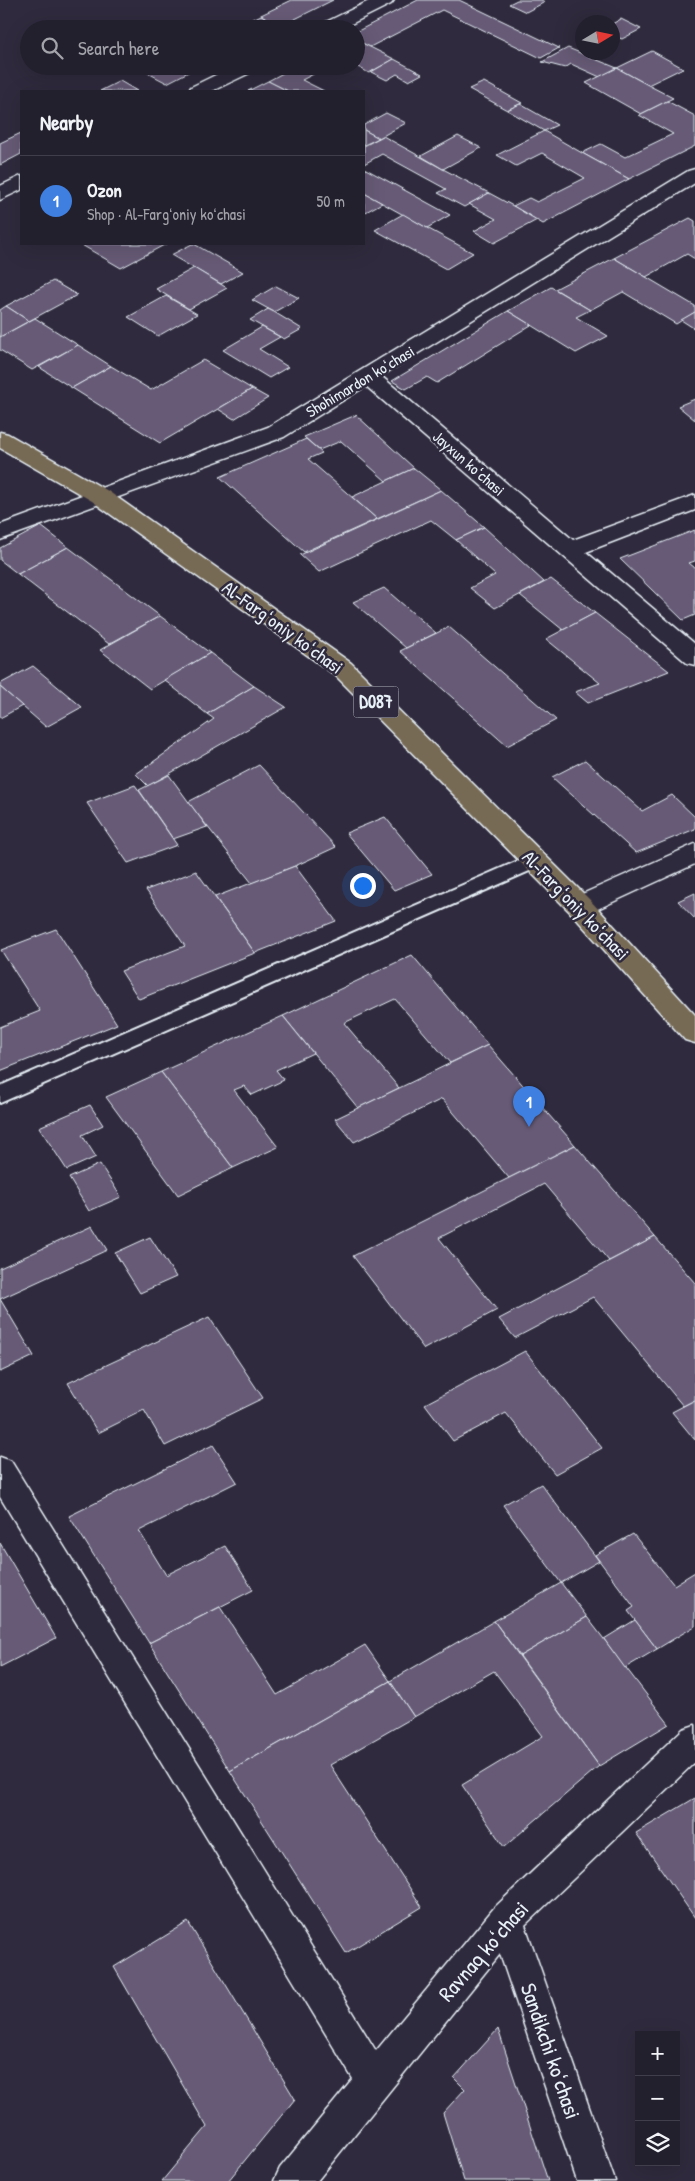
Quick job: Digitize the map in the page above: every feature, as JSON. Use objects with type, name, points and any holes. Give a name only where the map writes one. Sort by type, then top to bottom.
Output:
[{"type":"main road","name":"Al-Fargʻoniy koʻchasi","points":[[0,439],[100,496],[343,669],[580,906],[695,1033]]},
{"type":"street","points":[[344,20],[385,0]]},
{"type":"street","points":[[200,90],[231,75]]},
{"type":"street","name":"Shohimardon koʻchasi","points":[[0,533],[276,432],[695,175]]},
{"type":"street","points":[[0,194],[20,183]]},
{"type":"street","name":"Jayxun koʻchasi","points":[[368,376],[695,657]]},
{"type":"street","points":[[570,550],[695,502]]},
{"type":"street","points":[[580,906],[695,853]]},
{"type":"street","points":[[0,1470],[374,2080]]},
{"type":"street","name":"Ravnaq koʻchasi","points":[[293,2181],[506,1920],[695,1740]]},
{"type":"street","name":"Sandikchi koʻchasi","points":[[506,1920],[596,2181]]},
{"type":"lane","points":[[0,1095],[534,861]]},
{"type":"building","points":[[292,0],[333,0],[293,20],[270,20],[261,15]]},
{"type":"building","points":[[418,0],[459,0],[559,48],[541,58],[442,10],[370,47],[365,44],[365,27]]},
{"type":"building","points":[[517,0],[541,0],[545,2],[526,12],[509,4]]},
{"type":"building","points":[[261,15],[270,20],[251,20]]},
{"type":"building","points":[[620,20],[641,29],[622,39],[620,38]]},
{"type":"building","points":[[365,44],[394,59],[369,73],[365,71]]},
{"type":"building","points":[[568,48],[575,51],[575,60],[597,60],[617,68],[600,77],[571,64],[565,68],[542,62]]},
{"type":"building","points":[[652,51],[683,68],[648,85],[617,68]]},
{"type":"building","points":[[394,59],[422,74],[409,81],[397,74],[387,80],[371,72]]},
{"type":"building","points":[[617,68],[673,98],[641,114],[586,83]]},
{"type":"building","points":[[152,75],[183,75],[167,83]]},
{"type":"building","points":[[279,75],[312,75],[302,80],[322,90],[286,90],[268,81]]},
{"type":"building","points":[[120,81],[135,90],[102,90]]},
{"type":"building","points":[[268,81],[286,90],[250,90]]},
{"type":"building","points":[[484,82],[522,103],[507,110],[469,89]]},
{"type":"building","points":[[667,101],[695,116],[695,146],[629,179],[582,153],[601,144],[625,157],[673,134],[639,115]]},
{"type":"building","points":[[520,104],[557,125],[544,131],[507,110]]},
{"type":"building","points":[[386,113],[406,123],[379,138],[365,131],[365,124]]},
{"type":"building","points":[[365,131],[379,138],[365,145]]},
{"type":"building","points":[[544,131],[629,179],[543,224],[513,206],[529,198],[537,202],[585,178],[542,153],[516,166],[497,155]]},
{"type":"building","points":[[20,133],[20,155],[0,165],[0,143]]},
{"type":"building","points":[[383,136],[489,193],[464,207],[438,193],[446,189],[382,154],[365,163],[365,145]]},
{"type":"building","points":[[458,136],[481,148],[443,169],[421,156]]},
{"type":"building","points":[[365,169],[450,215],[427,228],[365,194]]},
{"type":"building","points":[[489,193],[537,220],[494,243],[474,231],[496,219],[469,204]]},
{"type":"building","points":[[365,194],[382,203],[365,212]]},
{"type":"building","points":[[403,214],[473,253],[446,269],[375,230]]},
{"type":"building","points":[[690,218],[695,221],[695,259],[687,254],[646,277],[614,258]]},
{"type":"building","points":[[82,245],[164,245],[121,268]]},
{"type":"building","points":[[190,245],[196,245],[243,272],[221,284],[171,255]]},
{"type":"building","points":[[614,258],[695,306],[695,312],[676,324],[623,292],[590,310],[555,289]]},
{"type":"building","points":[[194,268],[227,288],[189,309],[156,289]]},
{"type":"building","points":[[53,281],[77,295],[29,321],[6,306]]},
{"type":"building","points":[[276,286],[299,298],[274,312],[252,300]]},
{"type":"building","points":[[551,287],[590,310],[576,317],[608,336],[576,353],[508,311]]},
{"type":"building","points":[[166,296],[197,314],[158,336],[128,317]]},
{"type":"building","points":[[6,306],[29,321],[0,337],[0,310]]},
{"type":"building","points":[[268,309],[302,329],[284,339],[250,320]]},
{"type":"building","points":[[508,311],[531,325],[437,383],[427,377],[406,389],[392,381]]},
{"type":"building","points":[[695,312],[695,329],[681,320]]},
{"type":"building","points":[[35,318],[78,345],[32,370],[0,350],[0,337]]},
{"type":"building","points":[[262,327],[280,337],[259,349],[288,367],[269,378],[223,350]]},
{"type":"building","points":[[78,345],[111,366],[72,388],[39,367]]},
{"type":"building","points":[[203,360],[252,389],[160,443],[72,388],[111,366],[151,390]]},
{"type":"building","points":[[252,389],[268,398],[234,419],[218,409]]},
{"type":"building","points":[[695,399],[695,420],[678,406]]},
{"type":"building","points":[[356,415],[414,468],[386,481],[341,441],[319,450],[304,437]]},
{"type":"building","points":[[306,439],[322,453],[308,459],[377,519],[304,552],[220,477]]},
{"type":"building","points":[[414,468],[441,490],[377,519],[352,497]]},
{"type":"building","points":[[441,490],[484,527],[456,540],[431,520],[319,572],[300,555]]},
{"type":"building","points":[[41,526],[68,547],[18,574],[0,560],[0,548]]},
{"type":"building","points":[[484,527],[544,582],[495,608],[470,588],[495,575],[456,540]]},
{"type":"building","points":[[695,530],[695,561],[689,563],[695,568],[695,615],[683,620],[620,559]]},
{"type":"building","points":[[68,547],[160,616],[109,644],[18,574]]},
{"type":"building","points":[[551,579],[595,613],[563,630],[520,595]]},
{"type":"building","points":[[384,588],[436,633],[406,648],[353,602]]},
{"type":"building","points":[[595,613],[669,671],[588,703],[575,692],[600,683],[546,639]]},
{"type":"building","points":[[160,616],[210,653],[150,689],[100,650]]},
{"type":"building","points":[[449,627],[556,720],[507,746],[400,651]]},
{"type":"building","points":[[210,653],[254,686],[207,714],[164,680]]},
{"type":"building","points":[[33,666],[82,707],[46,727],[0,687],[0,684]]},
{"type":"building","points":[[254,686],[286,707],[148,786],[136,774],[214,719],[207,714]]},
{"type":"building","points":[[0,687],[22,706],[0,718]]},
{"type":"building","points":[[585,760],[642,811],[672,795],[695,817],[695,829],[636,853],[552,777]]},
{"type":"building","points":[[259,765],[336,847],[252,883],[188,802]]},
{"type":"building","points":[[169,775],[207,827],[173,839],[139,790]]},
{"type":"building","points":[[135,785],[177,845],[128,863],[87,803]]},
{"type":"building","points":[[385,817],[432,874],[394,890],[346,833]]},
{"type":"building","points":[[295,866],[336,921],[255,953],[215,897]]},
{"type":"building","points":[[196,871],[255,953],[139,999],[121,971],[185,946],[146,890]]},
{"type":"building","points":[[695,893],[695,919],[678,901]]},
{"type":"building","points":[[56,929],[117,1024],[0,1071],[0,1027],[40,1011],[1,950]]},
{"type":"building","points":[[412,955],[488,1045],[450,1063],[395,999],[344,1023],[399,1088],[358,1108],[283,1016]]},
{"type":"building","points":[[283,1016],[313,1053],[276,1070],[284,1080],[252,1095],[244,1086],[234,1090],[278,1147],[233,1168],[161,1072]]},
{"type":"building","points":[[488,1045],[575,1145],[509,1178],[442,1099],[354,1142],[335,1119]]},
{"type":"building","points":[[161,1072],[233,1168],[178,1195],[106,1097]]},
{"type":"building","points":[[90,1105],[103,1125],[82,1135],[96,1157],[67,1170],[39,1127]]},
{"type":"building","points":[[575,1145],[655,1237],[609,1261],[544,1184],[439,1238],[497,1310],[424,1349],[353,1256]]},
{"type":"building","points":[[100,1164],[121,1197],[89,1211],[69,1178]]},
{"type":"building","points":[[92,1226],[107,1250],[0,1299],[0,1268]]},
{"type":"building","points":[[150,1237],[176,1277],[140,1293],[115,1253]]},
{"type":"building","points":[[655,1237],[695,1283],[695,1400],[683,1406],[593,1297],[515,1338],[499,1319]]},
{"type":"building","points":[[0,1299],[34,1356],[0,1372]]},
{"type":"building","points":[[209,1317],[263,1398],[165,1446],[144,1410],[98,1433],[68,1383]]},
{"type":"building","points":[[525,1351],[602,1448],[555,1474],[506,1413],[453,1441],[425,1404]]},
{"type":"building","points":[[695,1400],[695,1440],[672,1412]]},
{"type":"building","points":[[213,1445],[237,1482],[139,1531],[166,1575],[225,1546],[253,1590],[149,1643],[69,1516]]},
{"type":"building","points":[[541,1484],[599,1561],[561,1583],[503,1505]]},
{"type":"building","points":[[633,1534],[674,1585],[695,1572],[695,1626],[657,1649],[628,1611],[634,1607],[595,1555]]},
{"type":"building","points":[[0,1543],[56,1638],[0,1667]]},
{"type":"building","points":[[561,1583],[587,1617],[520,1656],[494,1621]]},
{"type":"building","points":[[220,1607],[277,1695],[365,1645],[390,1681],[230,1771],[149,1643]]},
{"type":"building","points":[[587,1617],[669,1724],[599,1766],[520,1656]]},
{"type":"building","points":[[635,1620],[657,1649],[625,1668],[604,1639]]},
{"type":"building","points":[[494,1621],[599,1766],[504,1847],[462,1785],[543,1736],[494,1671],[414,1717],[390,1681]]},
{"type":"building","points":[[390,1681],[414,1717],[330,1765],[422,1907],[346,1953],[230,1771]]},
{"type":"building","points":[[695,1798],[695,1918],[636,1833]]},
{"type":"building","points":[[188,1922],[295,2099],[228,2181],[162,2181],[207,2127],[114,1967]]},
{"type":"building","points":[[498,2029],[548,2181],[464,2181],[443,2113],[465,2089],[454,2078]]},
{"type":"place","name":"Ozon","points":[[529,1127]]}]
